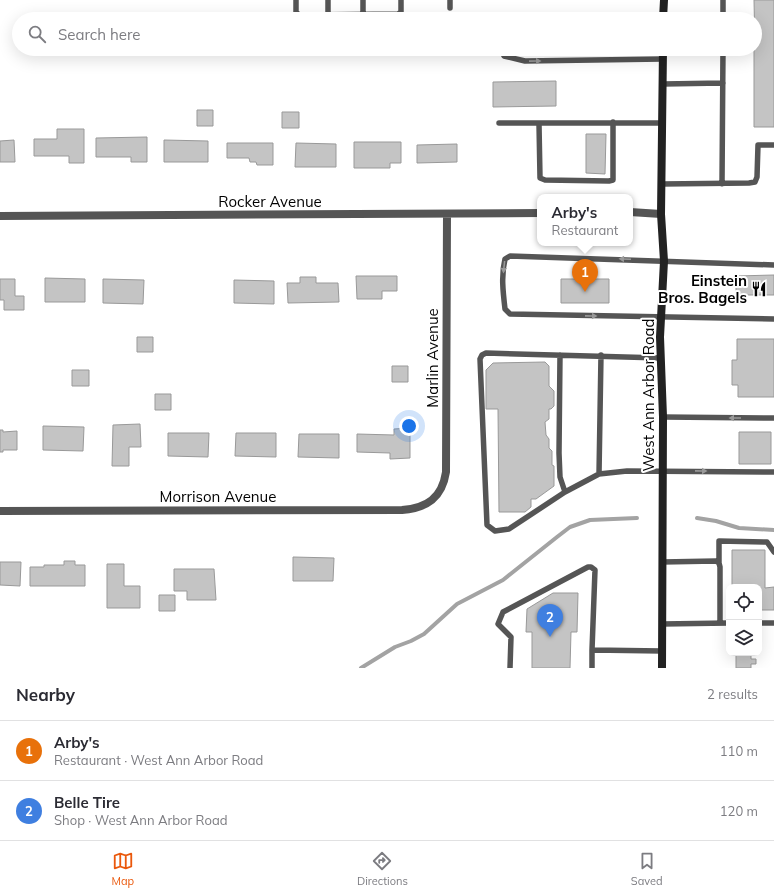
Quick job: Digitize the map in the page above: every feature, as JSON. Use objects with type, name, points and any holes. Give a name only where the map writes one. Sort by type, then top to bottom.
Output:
[{"type":"main road","points":[[663,12],[664,0]]},
{"type":"main road","name":"West Ann Arbor Road","points":[[662,668],[663,417],[661,317],[664,261],[661,214],[663,59]]},
{"type":"street","points":[[633,212],[661,214]]},
{"type":"street","name":"Rocker Avenue","points":[[0,216],[537,213]]},
{"type":"street","name":"Marlin Avenue","points":[[434,498],[443,486],[446,472],[447,214]]},
{"type":"street","name":"Morrison Avenue","points":[[0,511],[402,510],[419,507],[434,498]]},
{"type":"lane","points":[[296,0],[296,12]]},
{"type":"lane","points":[[328,0],[328,12]]},
{"type":"lane","points":[[363,0],[363,12]]},
{"type":"lane","points":[[401,0],[401,12]]},
{"type":"lane","points":[[450,0],[450,8]]},
{"type":"lane","points":[[723,0],[723,12]]},
{"type":"lane","points":[[504,56],[525,61],[663,59]]},
{"type":"lane","points":[[722,184],[723,56]]},
{"type":"lane","points":[[663,84],[723,83]]},
{"type":"lane","points":[[499,124],[613,122],[662,123]]},
{"type":"lane","points":[[539,124],[540,178],[545,180],[609,181],[612,180],[613,122]]},
{"type":"lane","points":[[662,184],[722,184],[755,182],[757,177],[758,145],[774,145]]},
{"type":"lane","points":[[774,264],[510,256],[505,258],[503,266],[505,309],[510,314],[774,318]]},
{"type":"lane","points":[[661,358],[560,354],[486,353],[482,355],[480,359],[487,525],[495,531],[509,528],[565,492],[599,474],[627,471],[774,472]]},
{"type":"lane","points":[[560,354],[560,477],[565,492]]},
{"type":"lane","points":[[599,474],[601,355]]},
{"type":"lane","points":[[663,417],[774,418]]},
{"type":"lane","points":[[720,623],[719,541],[767,542],[774,552]]},
{"type":"lane","points":[[662,562],[716,561],[719,563]]},
{"type":"lane","points":[[510,668],[511,637],[498,624],[503,612],[588,567],[591,567],[594,570],[592,668]]},
{"type":"lane","points":[[762,623],[774,622]]},
{"type":"lane","points":[[662,624],[726,623]]},
{"type":"lane","points":[[592,650],[662,650]]},
{"type":"building","points":[[754,0],[774,0],[774,127],[754,127],[754,56],[762,56],[762,12],[754,12]]},
{"type":"building","points":[[556,81],[556,106],[493,107],[493,82]]},
{"type":"building","points":[[197,110],[213,110],[213,126],[197,126]]},
{"type":"building","points":[[282,112],[299,112],[299,128],[282,128]]},
{"type":"building","points":[[57,129],[84,129],[84,163],[69,163],[69,156],[34,156],[34,139],[57,139]]},
{"type":"building","points":[[586,134],[606,134],[605,174],[586,173]]},
{"type":"building","points":[[147,137],[147,162],[131,162],[131,157],[96,157],[96,138]]},
{"type":"building","points":[[14,140],[15,162],[0,162],[0,141]]},
{"type":"building","points":[[164,140],[208,141],[208,162],[164,162]]},
{"type":"building","points":[[354,142],[401,142],[401,163],[390,163],[390,168],[354,168]]},
{"type":"building","points":[[227,143],[273,143],[273,165],[257,165],[256,162],[250,162],[249,158],[227,158]]},
{"type":"building","points":[[296,143],[336,144],[336,167],[295,167]]},
{"type":"building","points":[[457,144],[457,162],[417,163],[417,145]]},
{"type":"building","points":[[774,275],[774,295],[736,295],[736,276]]},
{"type":"building","points":[[356,276],[397,276],[397,291],[382,291],[382,299],[357,299]]},
{"type":"building","points":[[300,277],[316,277],[316,283],[338,283],[339,302],[288,303],[287,283],[300,283]]},
{"type":"building","points":[[45,278],[85,279],[85,302],[45,302]]},
{"type":"building","points":[[0,279],[15,279],[15,296],[24,296],[24,310],[4,310],[4,300],[0,300]]},
{"type":"building","points":[[103,279],[144,280],[143,304],[103,303]]},
{"type":"building","points":[[561,279],[609,279],[609,303],[561,303]]},
{"type":"building","points":[[234,280],[274,281],[274,304],[234,303]]},
{"type":"building","points":[[137,337],[153,337],[153,352],[137,352]]},
{"type":"building","points":[[737,339],[774,339],[774,397],[738,397],[738,385],[732,385],[732,360],[737,360]]},
{"type":"building","points":[[545,362],[549,366],[549,386],[554,391],[554,406],[549,409],[549,419],[545,422],[546,435],[549,439],[549,448],[552,451],[554,486],[536,499],[531,499],[531,507],[525,512],[499,512],[498,409],[486,409],[486,370],[493,363]]},
{"type":"building","points":[[392,366],[408,366],[408,382],[392,382]]},
{"type":"building","points":[[72,370],[89,370],[89,386],[72,386]]},
{"type":"building","points":[[155,394],[171,394],[171,410],[155,410]]},
{"type":"building","points":[[140,424],[141,447],[129,447],[129,466],[112,466],[113,425]]},
{"type":"building","points":[[43,426],[84,427],[83,451],[43,450]]},
{"type":"building","points":[[410,428],[410,458],[390,459],[390,453],[357,452],[357,434],[394,435],[394,429]]},
{"type":"building","points":[[0,430],[3,430],[3,432],[17,431],[17,450],[3,450],[3,452],[0,452]]},
{"type":"building","points":[[739,432],[771,432],[771,464],[739,464]]},
{"type":"building","points":[[168,433],[209,433],[208,457],[168,456]]},
{"type":"building","points":[[236,433],[276,433],[276,457],[235,456]]},
{"type":"building","points":[[299,434],[339,434],[339,458],[298,457]]},
{"type":"building","points":[[732,550],[765,550],[765,588],[774,587],[774,610],[762,610],[762,584],[732,584]]},
{"type":"building","points":[[293,557],[334,558],[333,581],[293,581]]},
{"type":"building","points":[[64,561],[75,561],[75,565],[85,565],[85,586],[30,586],[30,567],[64,565]]},
{"type":"building","points":[[0,562],[21,562],[20,586],[0,585]]},
{"type":"building","points":[[107,564],[124,564],[124,586],[140,586],[140,608],[107,608]]},
{"type":"building","points":[[174,569],[214,569],[216,600],[187,600],[187,591],[174,591]]},
{"type":"building","points":[[553,593],[578,593],[577,632],[571,632],[570,668],[532,668],[532,632],[526,632],[527,609]]},
{"type":"building","points":[[159,595],[175,595],[175,611],[159,611]]},
{"type":"building","points":[[736,656],[751,656],[751,659],[756,659],[756,664],[751,664],[751,668],[736,668]]},
{"type":"waterway","points":[[361,668],[395,647],[424,634],[457,604],[503,580],[570,527],[590,520],[637,518]]},
{"type":"waterway","points":[[697,518],[716,521],[739,528],[774,530]]},
{"type":"place","name":"Einstein Bros. Bagels","points":[[759,289]]},
{"type":"place","name":"Arby's","points":[[585,292]]},
{"type":"place","name":"Belle Tire","points":[[550,637]]}]
